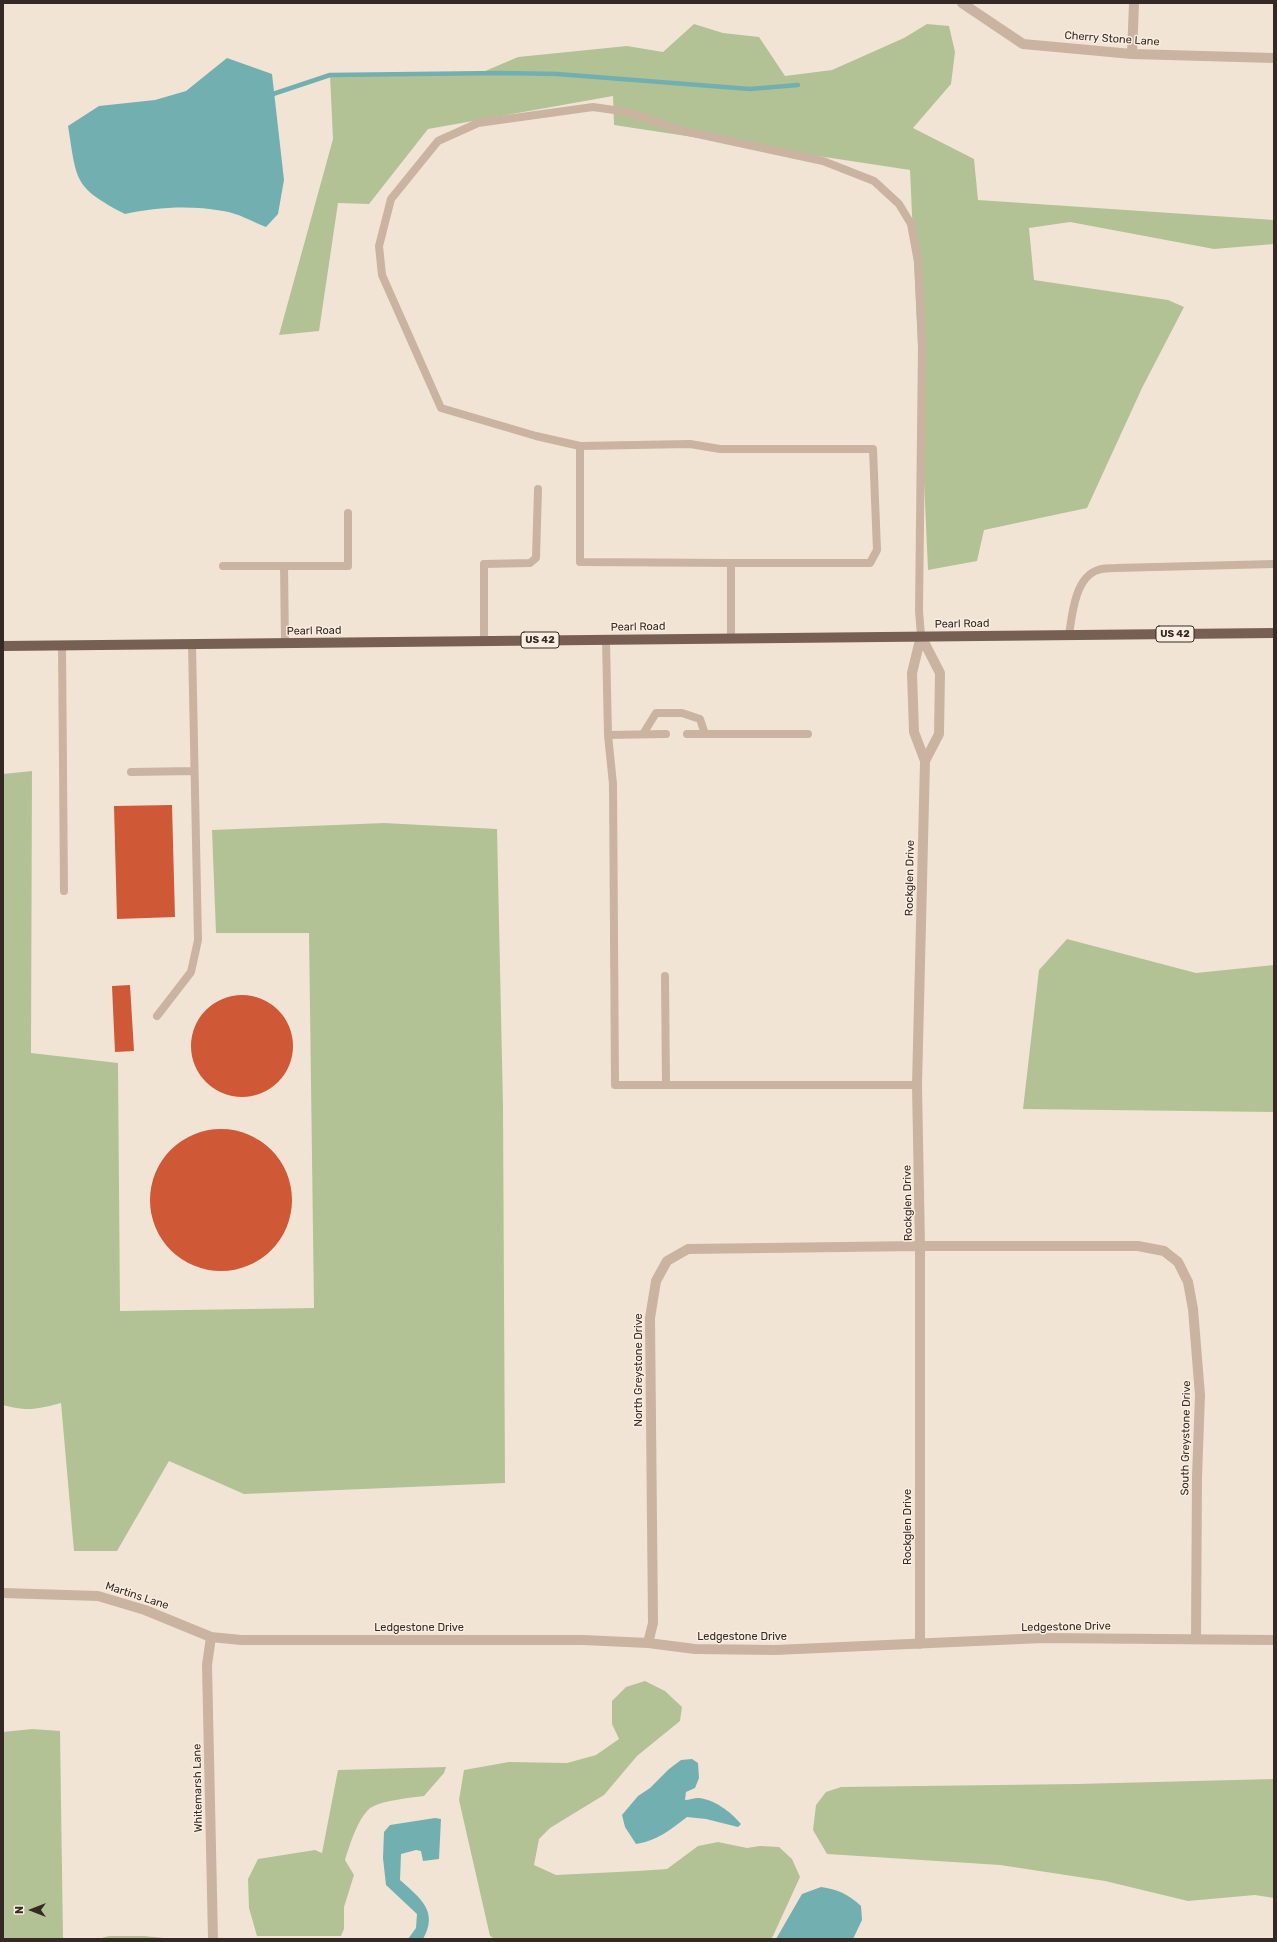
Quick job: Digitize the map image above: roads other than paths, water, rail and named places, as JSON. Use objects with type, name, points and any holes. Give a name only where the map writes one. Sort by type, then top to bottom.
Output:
[{"type":"main road","name":"Pearl Road","points":[[3,646],[1274,633]]},
{"type":"street","name":"Cherry Stone Lane","points":[[962,3],[1022,44],[1132,54],[1274,58]]},
{"type":"street","points":[[1132,54],[1134,3]]},
{"type":"street","name":"Rockglen Drive","points":[[920,1644],[920,1246],[917,1085],[925,761],[914,732],[912,673],[921,636]]},
{"type":"street","name":"Rockglen Drive","points":[[921,636],[940,673],[938,734],[925,761]]},
{"type":"street","name":"South Greystone Drive","points":[[920,1246],[1138,1246],[1164,1251],[1178,1262],[1188,1282],[1193,1309],[1200,1395],[1197,1477],[1196,1639]]},
{"type":"street","name":"North Greystone Drive","points":[[648,1643],[653,1623],[650,1318],[656,1281],[667,1261],[688,1249],[920,1246]]},
{"type":"street","name":"Martins Lane","points":[[3,1593],[98,1596],[145,1610],[211,1637]]},
{"type":"street","name":"Ledgestone Drive","points":[[211,1637],[241,1640],[583,1640],[648,1643],[695,1649],[768,1650],[1043,1638],[1274,1640]]},
{"type":"street","name":"Whitemarsh Lane","points":[[211,1637],[207,1665],[213,1939]]},
{"type":"lane","points":[[580,446],[580,562],[870,563],[877,550],[873,449],[720,449],[690,444],[580,446],[536,436],[441,408],[382,275],[378,246],[391,199],[438,141],[478,123],[594,107],[628,112],[679,130],[823,161],[874,181],[899,204],[911,224],[918,262],[922,344],[918,611],[921,636]]},
{"type":"lane","points":[[484,641],[484,564],[530,563],[536,558],[538,489]]},
{"type":"lane","points":[[223,566],[348,566],[348,513]]},
{"type":"lane","points":[[731,563],[731,638]]},
{"type":"lane","points":[[1069,635],[1073,603],[1083,581],[1097,570],[1116,568],[1274,564]]},
{"type":"lane","points":[[284,566],[285,643]]},
{"type":"lane","points":[[606,640],[608,735],[614,784],[615,1085],[917,1085]]},
{"type":"lane","points":[[157,1016],[191,972],[198,940],[192,644]]},
{"type":"lane","points":[[62,646],[64,891]]},
{"type":"lane","points":[[643,734],[656,713],[682,713],[700,719],[705,734]]},
{"type":"lane","points":[[608,735],[666,734]]},
{"type":"lane","points":[[687,734],[808,734]]},
{"type":"lane","points":[[132,772],[194,771]]},
{"type":"lane","points":[[665,976],[666,1085]]},
{"type":"water","points":[[227,58],[272,74],[284,180],[278,214],[266,227],[229,212],[211,209],[186,207],[161,208],[125,214],[95,197],[86,189],[76,171],[68,126],[99,106],[155,100],[186,91]]},
{"type":"water","points":[[692,1759],[698,1763],[699,1778],[695,1788],[686,1792],[685,1800],[698,1798],[710,1801],[727,1811],[741,1824],[738,1827],[706,1819],[687,1817],[657,1838],[644,1843],[636,1844],[625,1827],[622,1815],[638,1796],[650,1788],[669,1769],[681,1760]]},
{"type":"water","points":[[435,1818],[441,1819],[439,1859],[423,1861],[421,1851],[416,1850],[401,1854],[400,1880],[420,1899],[428,1913],[429,1920],[423,1939],[408,1939],[416,1928],[417,1914],[386,1885],[383,1858],[384,1832],[390,1825]]},
{"type":"water","points":[[821,1887],[842,1893],[852,1898],[861,1906],[862,1920],[853,1939],[776,1939],[802,1894]]},
{"type":"waterway","points":[[270,95],[330,75],[501,73],[557,74],[750,89],[798,85]]}]
